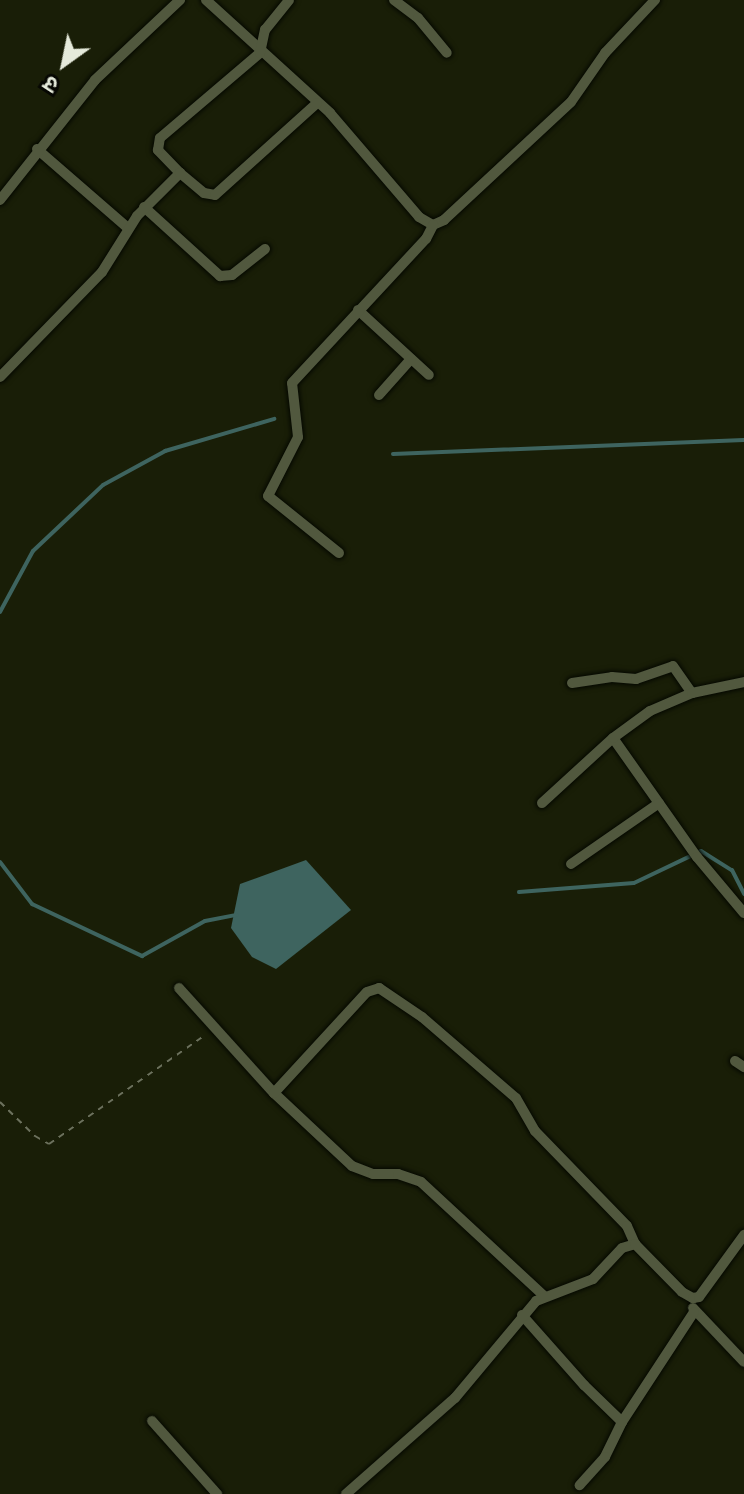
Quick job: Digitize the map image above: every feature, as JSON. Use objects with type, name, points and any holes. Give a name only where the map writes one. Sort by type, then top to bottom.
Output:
[{"type":"street","points":[[0,200],[37,149],[95,80],[180,0]]},
{"type":"street","points":[[206,0],[354,139],[419,217],[433,225]]},
{"type":"street","points":[[289,0],[265,30],[260,53],[160,138],[158,150],[204,193],[215,195],[317,103]]},
{"type":"street","points":[[394,0],[418,18],[447,53]]},
{"type":"street","points":[[339,553],[274,503],[268,490],[298,437],[292,383],[426,239],[433,225],[444,220],[571,102],[605,53],[655,0]]},
{"type":"street","points":[[37,149],[128,228]]},
{"type":"street","points":[[0,377],[102,272],[144,207],[180,173]]},
{"type":"street","points":[[144,207],[220,276],[232,275],[265,249]]},
{"type":"street","points":[[358,310],[429,375]]},
{"type":"street","points":[[379,395],[411,359]]},
{"type":"street","points":[[572,683],[612,677],[642,678],[673,666],[692,693]]},
{"type":"street","points":[[542,803],[613,738],[650,711],[692,693],[744,682]]},
{"type":"street","points":[[613,738],[694,853],[744,913]]},
{"type":"street","points":[[571,864],[659,803]]},
{"type":"street","points":[[179,988],[213,1030],[274,1093],[352,1166],[373,1174],[398,1174],[421,1182],[544,1296]]},
{"type":"street","points":[[274,1093],[367,992],[379,988],[422,1017],[516,1098],[540,1137],[627,1226],[635,1244],[682,1292],[693,1298]]},
{"type":"street","points":[[693,1298],[703,1293],[743,1238]]},
{"type":"street","points":[[346,1494],[455,1398],[522,1315],[544,1296],[593,1279],[622,1248],[635,1244]]},
{"type":"street","points":[[580,1485],[605,1457],[622,1422],[694,1312],[693,1298]]},
{"type":"street","points":[[694,1312],[744,1362]]},
{"type":"street","points":[[522,1315],[584,1385],[622,1422]]},
{"type":"street","points":[[152,1421],[217,1494]]},
{"type":"path","points":[[0,1102],[35,1136],[49,1144],[213,1030]]},
{"type":"water","points":[[306,860],[351,910],[276,969],[252,957],[231,928],[240,884]]},
{"type":"waterway","points":[[0,612],[33,551],[103,485],[165,451],[274,419]]},
{"type":"waterway","points":[[393,454],[744,440]]},
{"type":"waterway","points":[[519,892],[634,883],[701,851],[732,870],[744,894]]},
{"type":"waterway","points":[[0,862],[32,904],[142,956],[205,921],[236,915]]}]
